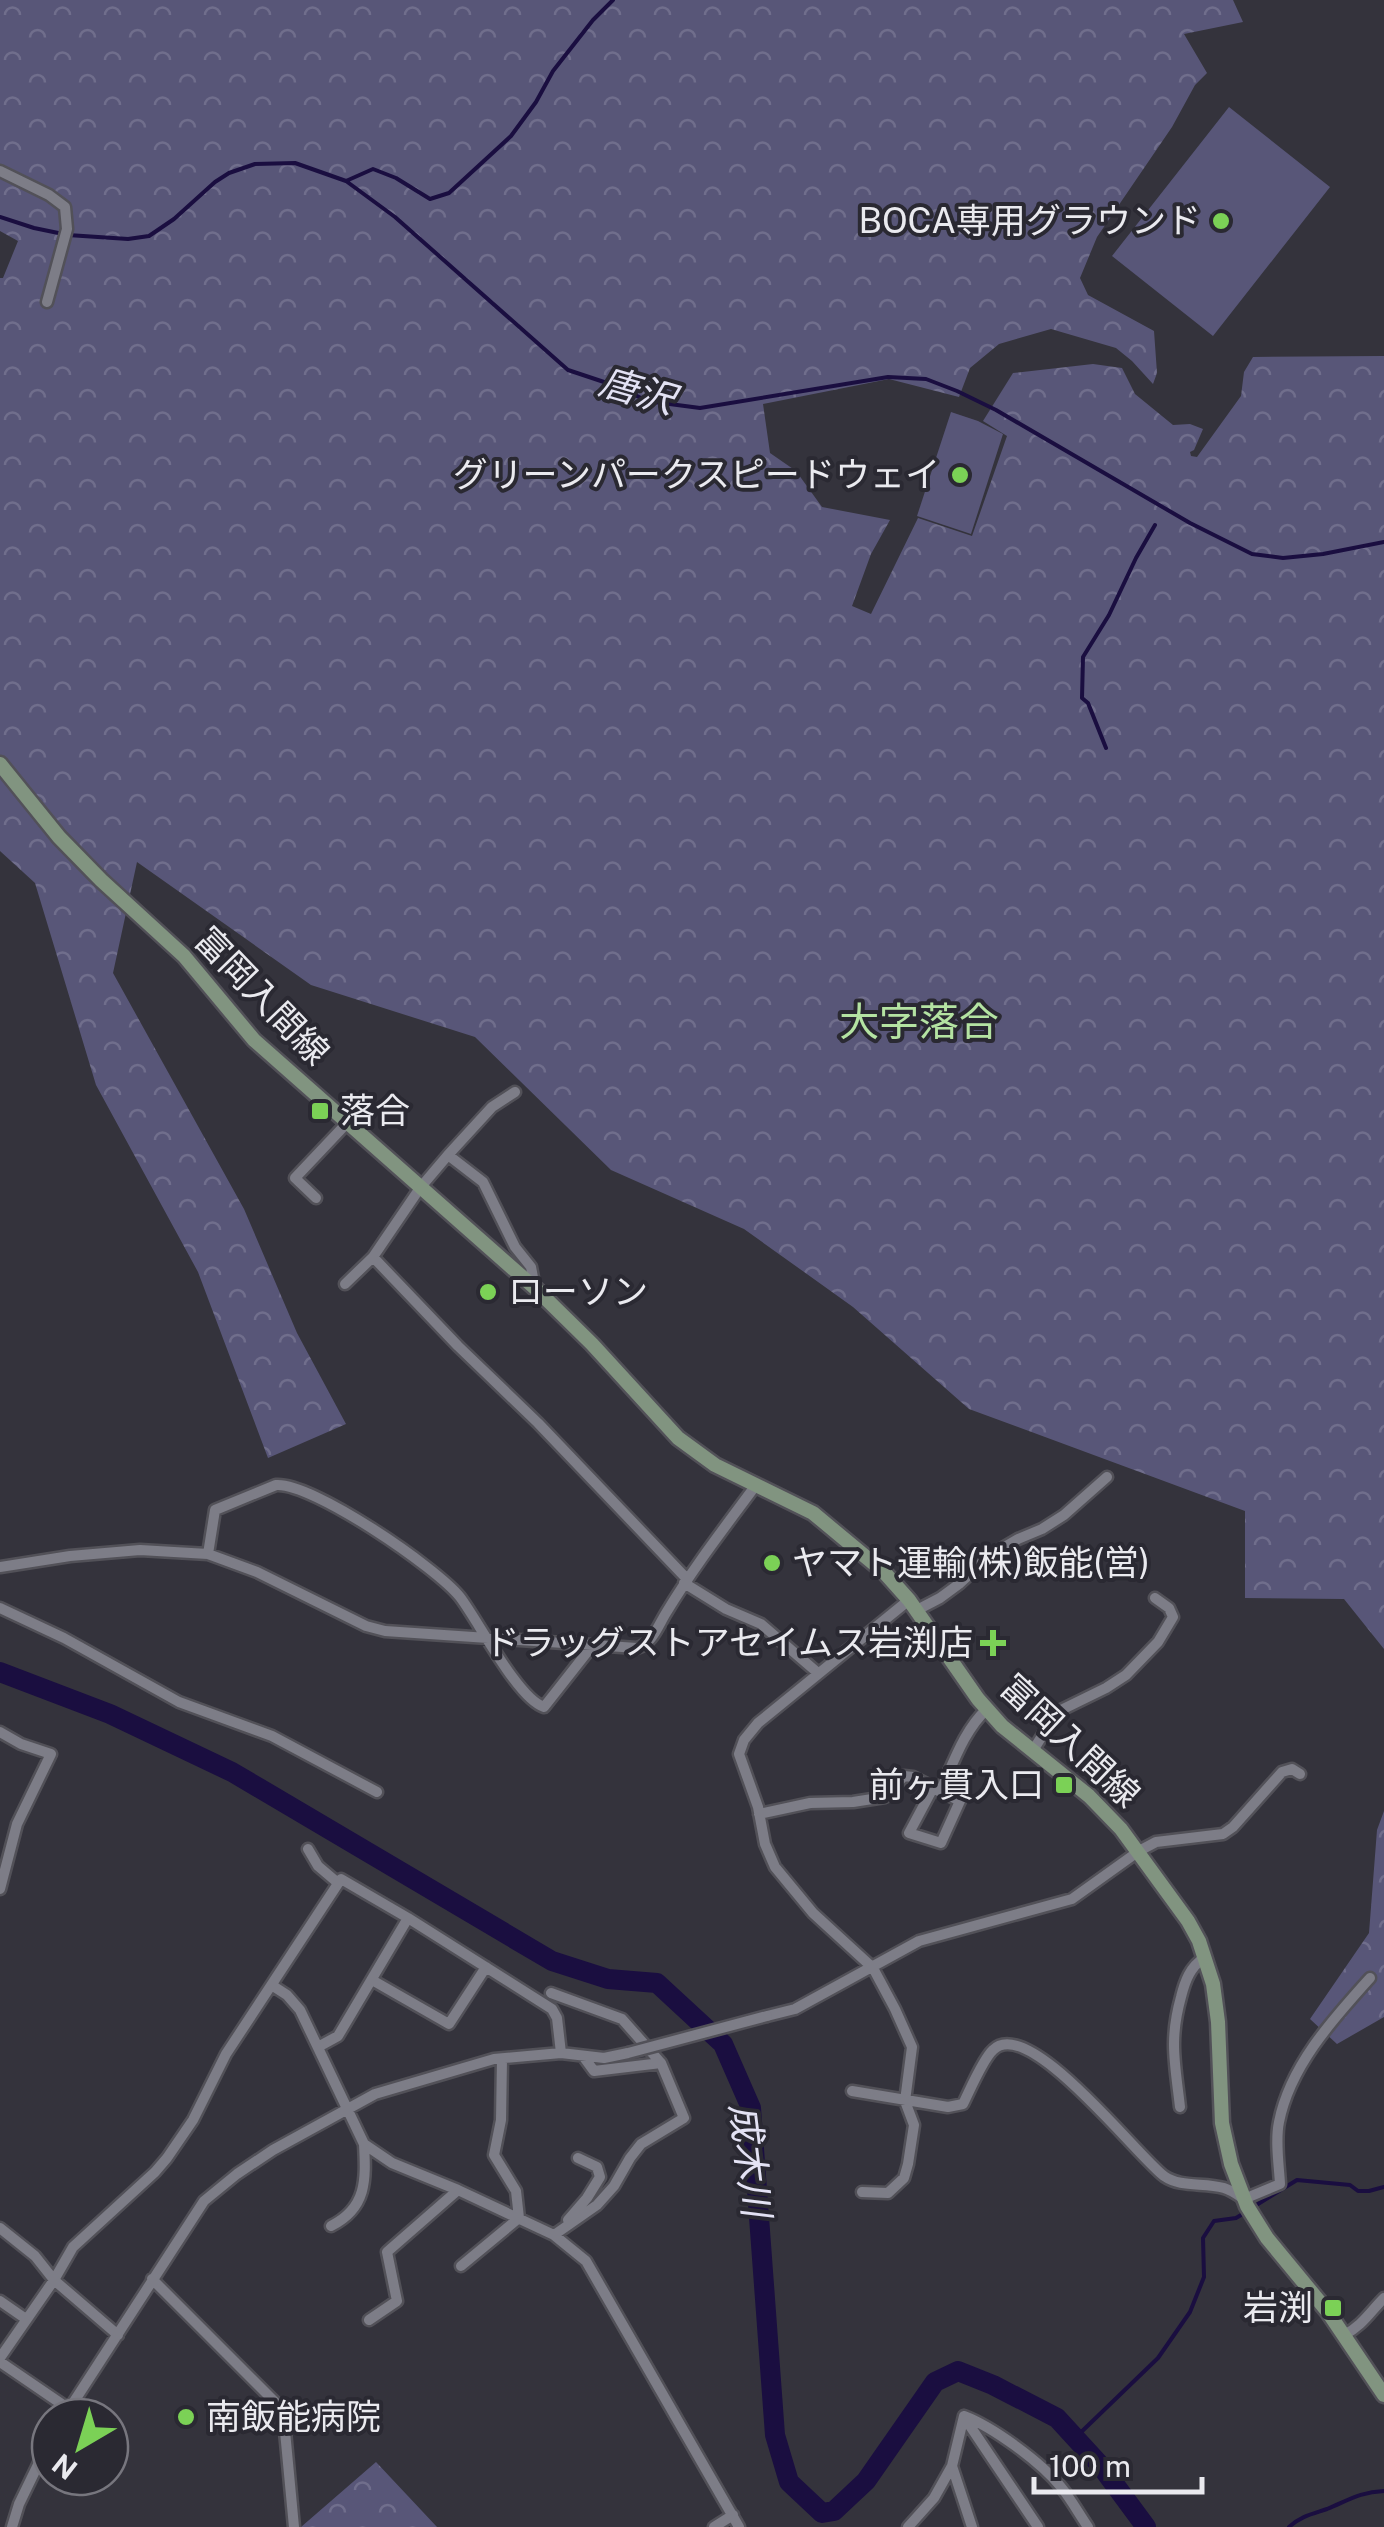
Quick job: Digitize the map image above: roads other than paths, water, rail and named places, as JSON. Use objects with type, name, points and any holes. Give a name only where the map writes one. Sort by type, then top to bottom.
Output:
[{"type":"main road","name":"富岡入間線","points":[[0,764],[50,828],[184,956],[254,1040],[536,1289],[678,1438],[715,1465],[813,1513],[884,1572],[913,1605],[986,1709],[1015,1739],[1089,1796],[1121,1828],[1188,1922],[1213,1984],[1222,2123],[1244,2199],[1258,2226],[1376,2372],[1384,2395]]},
{"type":"street","points":[[0,171],[65,207],[67,229],[47,302]]},
{"type":"street","points":[[345,1284],[373,1257],[420,1188],[448,1155],[492,1107],[515,1092]]},
{"type":"street","points":[[316,1198],[295,1178],[347,1124]]},
{"type":"street","points":[[448,1155],[483,1182],[515,1246],[531,1267],[536,1289]]},
{"type":"street","points":[[373,1257],[552,1437],[686,1581],[726,1609],[761,1624],[818,1673]]},
{"type":"street","points":[[862,2192],[888,2192],[904,2178],[914,2125],[905,2101],[912,2047],[873,1968],[813,1914],[775,1867],[739,1754],[744,1740],[758,1723],[818,1673],[913,1605],[940,1598],[989,1556],[1064,1515],[1107,1476]]},
{"type":"street","points":[[208,1554],[215,1510],[276,1484],[286,1484],[316,1496],[389,1538],[458,1594],[515,1680],[538,1706],[544,1707],[592,1646]]},
{"type":"street","points":[[0,1566],[140,1550],[208,1554],[257,1572],[366,1626],[385,1631],[629,1648],[644,1646],[756,1485]]},
{"type":"street","points":[[1032,1752],[1057,1712],[1126,1675],[1158,1642],[1173,1617],[1169,1608],[1155,1598]]},
{"type":"street","points":[[0,1608],[64,1638],[179,1702],[272,1736],[377,1792]]},
{"type":"street","points":[[759,1814],[810,1802],[885,1797],[904,1776],[914,1777],[936,1790],[960,1801],[941,1843],[909,1833],[936,1790],[978,1718],[986,1709]]},
{"type":"street","points":[[0,1732],[51,1754],[17,1824],[0,1890]]},
{"type":"street","points":[[77,2397],[204,2201],[273,2150],[375,2094],[502,2059],[562,2053],[604,2058],[795,2009],[919,1942],[1072,1899],[1156,1842],[1224,1834],[1282,1772],[1292,1769],[1300,1774]]},
{"type":"street","points":[[308,1849],[318,1866],[338,1884]]},
{"type":"street","points":[[46,2397],[0,2360],[74,2247],[168,2158],[193,2120],[226,2054],[341,1879],[552,2010],[557,2018],[562,2053]]},
{"type":"street","points":[[318,2047],[338,2036],[408,1918]]},
{"type":"street","points":[[1180,2107],[1172,2031],[1184,1985],[1194,1964],[1204,1958]]},
{"type":"street","points":[[372,1980],[448,2024],[486,1967]]},
{"type":"street","points":[[852,2091],[948,2107],[962,2104],[992,2050],[1011,2042],[1029,2049],[1089,2097],[1146,2160],[1174,2182],[1227,2188],[1244,2199],[1280,2184],[1278,2124],[1296,2078],[1332,2020],[1370,1978]]},
{"type":"street","points":[[272,1986],[300,2010],[364,2144],[360,2202],[330,2226]]},
{"type":"street","points":[[551,1993],[622,2019],[661,2063],[684,2118],[640,2144],[597,2205],[554,2235]]},
{"type":"street","points":[[583,2056],[594,2072],[661,2063]]},
{"type":"street","points":[[502,2059],[501,2120],[494,2155],[516,2192],[518,2218]]},
{"type":"street","points":[[364,2144],[392,2163],[554,2235],[590,2266],[739,2527]]},
{"type":"street","points":[[554,2235],[587,2198],[600,2176],[597,2168],[578,2158]]},
{"type":"street","points":[[369,2320],[397,2301],[387,2252],[458,2190]]},
{"type":"street","points":[[461,2266],[518,2218]]},
{"type":"street","points":[[0,2228],[118,2335]]},
{"type":"street","points":[[152,2279],[283,2410],[294,2527]]},
{"type":"street","points":[[1344,2335],[1368,2318],[1384,2298]]},
{"type":"street","points":[[0,2301],[26,2319]]},
{"type":"street","points":[[914,2524],[952,2466],[964,2416]]},
{"type":"street","points":[[964,2416],[1038,2527]]},
{"type":"street","points":[[964,2416],[985,2424],[1060,2484],[1088,2527]]},
{"type":"street","points":[[952,2466],[972,2527]]},
{"type":"street","points":[[12,2527],[30,2481]]},
{"type":"street","points":[[714,2527],[734,2515]]},
{"type":"waterway","points":[[346,181],[373,169],[430,199],[449,193],[511,136],[553,71],[613,0]]},
{"type":"waterway","name":"唐沢","points":[[0,217],[68,235],[128,239],[149,236],[229,173],[255,164],[295,163],[346,181],[395,217],[568,370],[647,401],[700,408],[888,377],[926,379],[996,410],[1190,523],[1252,554],[1283,558],[1384,542]]},
{"type":"waterway","points":[[1106,748],[1088,703],[1082,698],[1083,657],[1155,525]]},
{"type":"waterway","name":"成木川","points":[[0,1672],[110,1714],[232,1772],[552,1961],[608,1979],[657,1983],[723,2044],[751,2108],[775,2435],[789,2482],[822,2513],[834,2511],[866,2481],[935,2382],[958,2371],[1057,2418],[1101,2466],[1146,2527]]},
{"type":"waterway","points":[[1258,2204],[1297,2180],[1350,2185],[1358,2191],[1384,2187]]},
{"type":"waterway","points":[[1075,2438],[1158,2358],[1190,2312],[1204,2277],[1203,2238],[1214,2221],[1241,2215]]},
{"type":"waterway","points":[[1289,2527],[1355,2497],[1384,2491]]},
{"type":"place","name":"BOCA専用グラウンド","points":[[1221,221]]},
{"type":"place","name":"グリーンパークスピードウェイ","points":[[960,475]]},
{"type":"place","name":"落合","points":[[320,1111]]},
{"type":"place","name":"ローソン","points":[[488,1292]]},
{"type":"place","name":"ヤマト運輸(株)飯能(営)","points":[[772,1563]]},
{"type":"place","name":"ドラッグストアセイムス岩渕店","points":[[993,1643]]},
{"type":"place","name":"前ヶ貫入口","points":[[1064,1785]]},
{"type":"place","name":"岩渕","points":[[1333,2308]]},
{"type":"place","name":"南飯能病院","points":[[186,2417]]},
{"type":"district","name":"大字落合","points":[[919,1022]]}]
